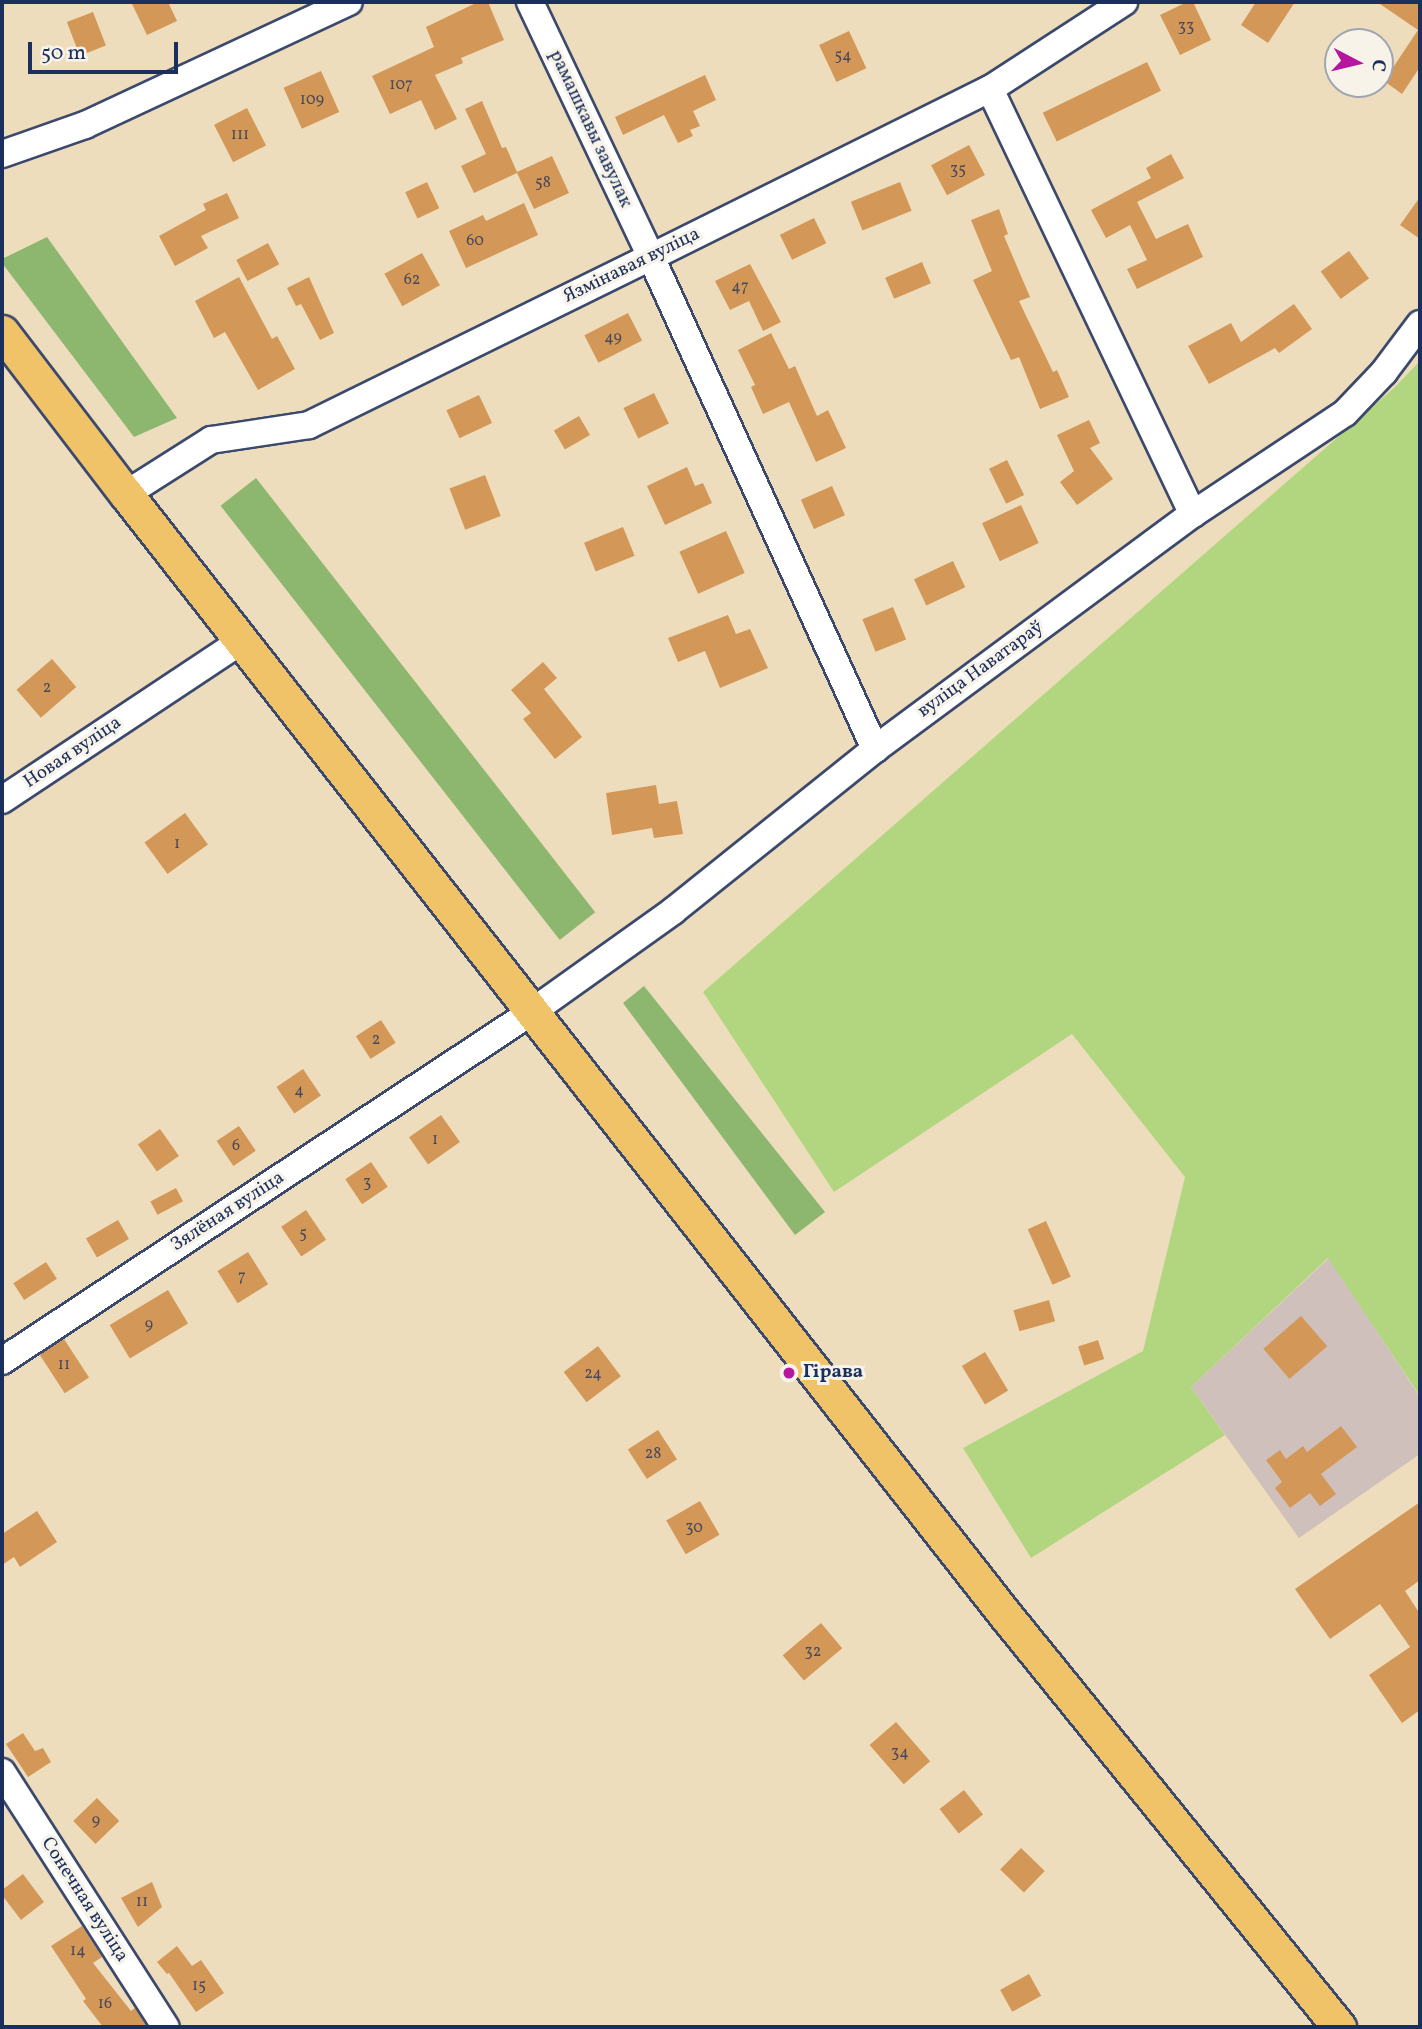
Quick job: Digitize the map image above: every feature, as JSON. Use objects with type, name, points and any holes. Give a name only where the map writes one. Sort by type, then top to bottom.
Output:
[{"type":"main road","points":[[2,332],[126,494],[1016,1628],[1339,2027]]},
{"type":"street","points":[[2,154],[85,125],[349,2]]},
{"type":"street","name":"рамашкавы завулак","points":[[530,2],[651,257],[875,748]]},
{"type":"street","name":"Язмінавая вуліца","points":[[126,494],[211,440],[309,425],[651,257],[990,89],[1124,2]]},
{"type":"street","points":[[990,89],[1193,514]]},
{"type":"street","name":"вуліца Наватараў","points":[[533,1011],[673,911],[875,748],[1193,514],[1345,413],[1384,372],[1420,324]]},
{"type":"street","name":"Новая вуліца","points":[[2,800],[243,640]]},
{"type":"street","name":"Зялёная вуліца","points":[[2,1361],[533,1011]]},
{"type":"street","name":"Сонечная вуліца","points":[[2,1772],[166,2027]]},
{"type":"shaded area","points":[[1329,1258],[1420,1397],[1420,1454],[1299,1538],[1191,1387]]},
{"type":"green space","points":[[47,237],[177,418],[134,437],[2,263],[2,259]]},
{"type":"green space","points":[[1420,361],[1420,1396],[1328,1258],[1191,1387],[1225,1435],[1031,1558],[963,1448],[1143,1351],[1185,1177],[1072,1034],[834,1192],[703,992],[1394,388]]},
{"type":"green space","points":[[256,478],[595,912],[560,940],[221,506]]},
{"type":"green space","points":[[644,986],[825,1212],[795,1235],[623,1003]]},
{"type":"building","points":[[131,2],[168,2],[177,21],[147,35]]},
{"type":"building","points":[[478,2],[488,2],[504,40],[461,58],[463,63],[435,75],[457,119],[435,130],[421,100],[390,114],[372,76],[434,47],[426,27]]},
{"type":"building","points":[[1187,2],[1193,2],[1211,40],[1180,55],[1160,15]]},
{"type":"building","points":[[1256,2],[1295,2],[1268,43],[1241,25]]},
{"type":"building","points":[[1377,2],[1420,2],[1420,67],[1402,94],[1394,88],[1394,66],[1418,30]]},
{"type":"building","points":[[93,12],[106,46],[80,56],[67,22]]},
{"type":"building","points":[[849,31],[866,68],[836,82],[819,45]]},
{"type":"building","points":[[1147,62],[1161,91],[1057,142],[1043,113]]},
{"type":"building","points":[[321,71],[339,112],[302,129],[284,88]]},
{"type":"building","points":[[705,75],[716,100],[693,111],[700,126],[690,130],[693,136],[678,143],[664,115],[623,135],[615,117]]},
{"type":"building","points":[[482,101],[502,148],[506,147],[517,172],[552,156],[569,193],[534,209],[517,173],[474,193],[461,166],[486,154],[465,109]]},
{"type":"building","points":[[247,108],[266,145],[233,162],[214,125]]},
{"type":"building","points":[[969,145],[985,175],[947,195],[931,165]]},
{"type":"building","points":[[1171,154],[1184,178],[1137,202],[1156,239],[1188,224],[1203,257],[1137,289],[1127,269],[1147,260],[1130,225],[1106,238],[1091,210],[1151,178],[1146,168]]},
{"type":"building","points":[[427,182],[439,208],[418,218],[405,192]]},
{"type":"building","points":[[900,182],[912,211],[862,231],[851,202]]},
{"type":"building","points":[[227,193],[239,218],[201,236],[208,248],[175,266],[159,236],[206,210],[203,204]]},
{"type":"building","points":[[1420,197],[1420,239],[1400,225]]},
{"type":"building","points":[[524,203],[538,235],[466,268],[449,231],[483,215],[486,221]]},
{"type":"building","points":[[999,209],[1008,234],[1004,236],[1030,297],[1019,301],[1053,372],[1057,370],[1069,397],[1040,409],[1019,357],[1011,360],[973,280],[992,271],[971,220]]},
{"type":"building","points":[[814,218],[826,243],[792,260],[780,235]]},
{"type":"building","points":[[268,243],[279,264],[247,281],[236,260]]},
{"type":"building","points":[[1349,251],[1369,279],[1341,299],[1321,272]]},
{"type":"building","points":[[422,253],[440,285],[402,306],[384,274]]},
{"type":"building","points":[[922,262],[931,283],[894,299],[885,278]]},
{"type":"building","points":[[750,264],[781,322],[763,331],[749,301],[730,310],[715,281]]},
{"type":"building","points":[[239,277],[272,339],[277,336],[295,369],[258,390],[225,332],[214,338],[195,301]]},
{"type":"building","points":[[309,277],[334,333],[320,340],[301,304],[296,306],[287,288]]},
{"type":"building","points":[[1294,304],[1312,329],[1279,353],[1275,348],[1209,384],[1188,346],[1231,323],[1241,342]]},
{"type":"building","points":[[628,313],[642,341],[598,363],[584,335]]},
{"type":"building","points":[[771,333],[789,369],[795,366],[817,416],[828,410],[846,448],[816,462],[789,402],[763,414],[751,387],[755,385],[738,350]]},
{"type":"building","points":[[654,393],[669,424],[638,438],[623,408]]},
{"type":"building","points":[[479,395],[492,423],[459,438],[446,410]]},
{"type":"building","points":[[579,416],[590,435],[565,450],[554,431]]},
{"type":"building","points":[[1089,420],[1100,443],[1090,448],[1113,479],[1077,505],[1060,482],[1074,471],[1057,435]]},
{"type":"building","points":[[1007,460],[1024,495],[1006,504],[989,469]]},
{"type":"building","points":[[687,467],[695,486],[703,483],[712,503],[665,525],[647,486]]},
{"type":"building","points":[[485,475],[501,516],[465,530],[450,489]]},
{"type":"building","points":[[832,486],[845,515],[814,529],[801,500]]},
{"type":"building","points":[[1021,505],[1039,543],[1000,561],[982,523]]},
{"type":"building","points":[[623,527],[635,556],[596,571],[584,543]]},
{"type":"building","points":[[726,531],[745,573],[698,594],[679,552]]},
{"type":"building","points":[[953,561],[965,587],[926,605],[914,579]]},
{"type":"building","points":[[893,607],[906,639],[876,652],[862,619]]},
{"type":"building","points":[[728,615],[736,634],[750,629],[768,668],[720,688],[705,651],[678,662],[668,638]]},
{"type":"building","points":[[52,659],[76,687],[41,718],[17,690]]},
{"type":"building","points":[[543,662],[557,678],[544,689],[582,737],[555,759],[523,719],[531,713],[511,690]]},
{"type":"building","points":[[656,785],[659,804],[677,801],[683,834],[654,838],[652,828],[612,835],[606,793]]},
{"type":"building","points":[[185,813],[208,845],[167,874],[145,842]]},
{"type":"building","points":[[381,1020],[396,1043],[371,1059],[356,1036]]},
{"type":"building","points":[[303,1069],[321,1096],[294,1113],[276,1087]]},
{"type":"building","points":[[441,1115],[460,1142],[428,1164],[409,1137]]},
{"type":"building","points":[[239,1126],[256,1151],[233,1166],[217,1141]]},
{"type":"building","points":[[160,1129],[179,1156],[157,1172],[138,1144]]},
{"type":"building","points":[[371,1162],[388,1187],[362,1204],[345,1179]]},
{"type":"building","points":[[176,1188],[183,1201],[157,1215],[150,1202]]},
{"type":"building","points":[[306,1210],[326,1240],[301,1257],[281,1227]]},
{"type":"building","points":[[118,1220],[129,1239],[97,1258],[86,1238]]},
{"type":"building","points":[[1046,1221],[1071,1277],[1053,1285],[1028,1229]]},
{"type":"building","points":[[248,1252],[268,1284],[238,1303],[217,1271]]},
{"type":"building","points":[[46,1262],[57,1279],[24,1300],[13,1283]]},
{"type":"building","points":[[168,1290],[188,1323],[130,1358],[110,1325]]},
{"type":"building","points":[[1049,1300],[1055,1321],[1019,1331],[1013,1310]]},
{"type":"building","points":[[1301,1316],[1327,1346],[1290,1379],[1263,1349]]},
{"type":"building","points":[[64,1339],[89,1378],[65,1393],[40,1355]]},
{"type":"building","points":[[1098,1340],[1104,1359],[1084,1366],[1078,1346]]},
{"type":"building","points":[[598,1346],[621,1376],[587,1402],[564,1372]]},
{"type":"building","points":[[985,1352],[1008,1391],[985,1404],[962,1366]]},
{"type":"building","points":[[1341,1426],[1357,1447],[1321,1474],[1336,1494],[1320,1506],[1310,1493],[1290,1508],[1275,1488],[1282,1482],[1266,1460],[1280,1450],[1286,1459],[1303,1446],[1307,1452]]},
{"type":"building","points":[[658,1430],[677,1459],[647,1479],[628,1450]]},
{"type":"building","points":[[700,1501],[720,1535],[686,1554],[666,1520]]},
{"type":"building","points":[[1420,1502],[1420,1580],[1405,1591],[1420,1614],[1420,1710],[1402,1723],[1369,1675],[1410,1647],[1380,1604],[1330,1639],[1295,1589]]},
{"type":"building","points":[[37,1511],[57,1542],[20,1567],[14,1557],[2,1565],[2,1534]]},
{"type":"building","points":[[821,1623],[842,1648],[804,1680],[783,1655]]},
{"type":"building","points":[[896,1722],[930,1761],[904,1784],[870,1745]]},
{"type":"building","points":[[23,1733],[35,1751],[43,1748],[51,1762],[28,1777],[6,1744]]},
{"type":"building","points":[[964,1790],[983,1814],[959,1834],[940,1809]]},
{"type":"building","points":[[97,1798],[119,1821],[95,1844],[73,1821]]},
{"type":"building","points":[[1021,1848],[1045,1871],[1024,1893],[1000,1870]]},
{"type":"building","points":[[23,1874],[44,1902],[21,1920],[2,1895],[2,1890]]},
{"type":"building","points":[[152,1882],[162,1907],[138,1927],[121,1898]]},
{"type":"building","points":[[82,1926],[102,1957],[93,1963],[131,2011],[135,2008],[147,2027],[103,2027],[83,2001],[86,1999],[51,1946]]},
{"type":"building","points":[[177,1946],[192,1966],[201,1960],[224,1993],[196,2012],[169,1973],[157,1962]]},
{"type":"building","points":[[1029,1974],[1041,1996],[1012,2012],[1000,1990]]},
{"type":"place","name":"Гірава","points":[[789,1373]]}]
